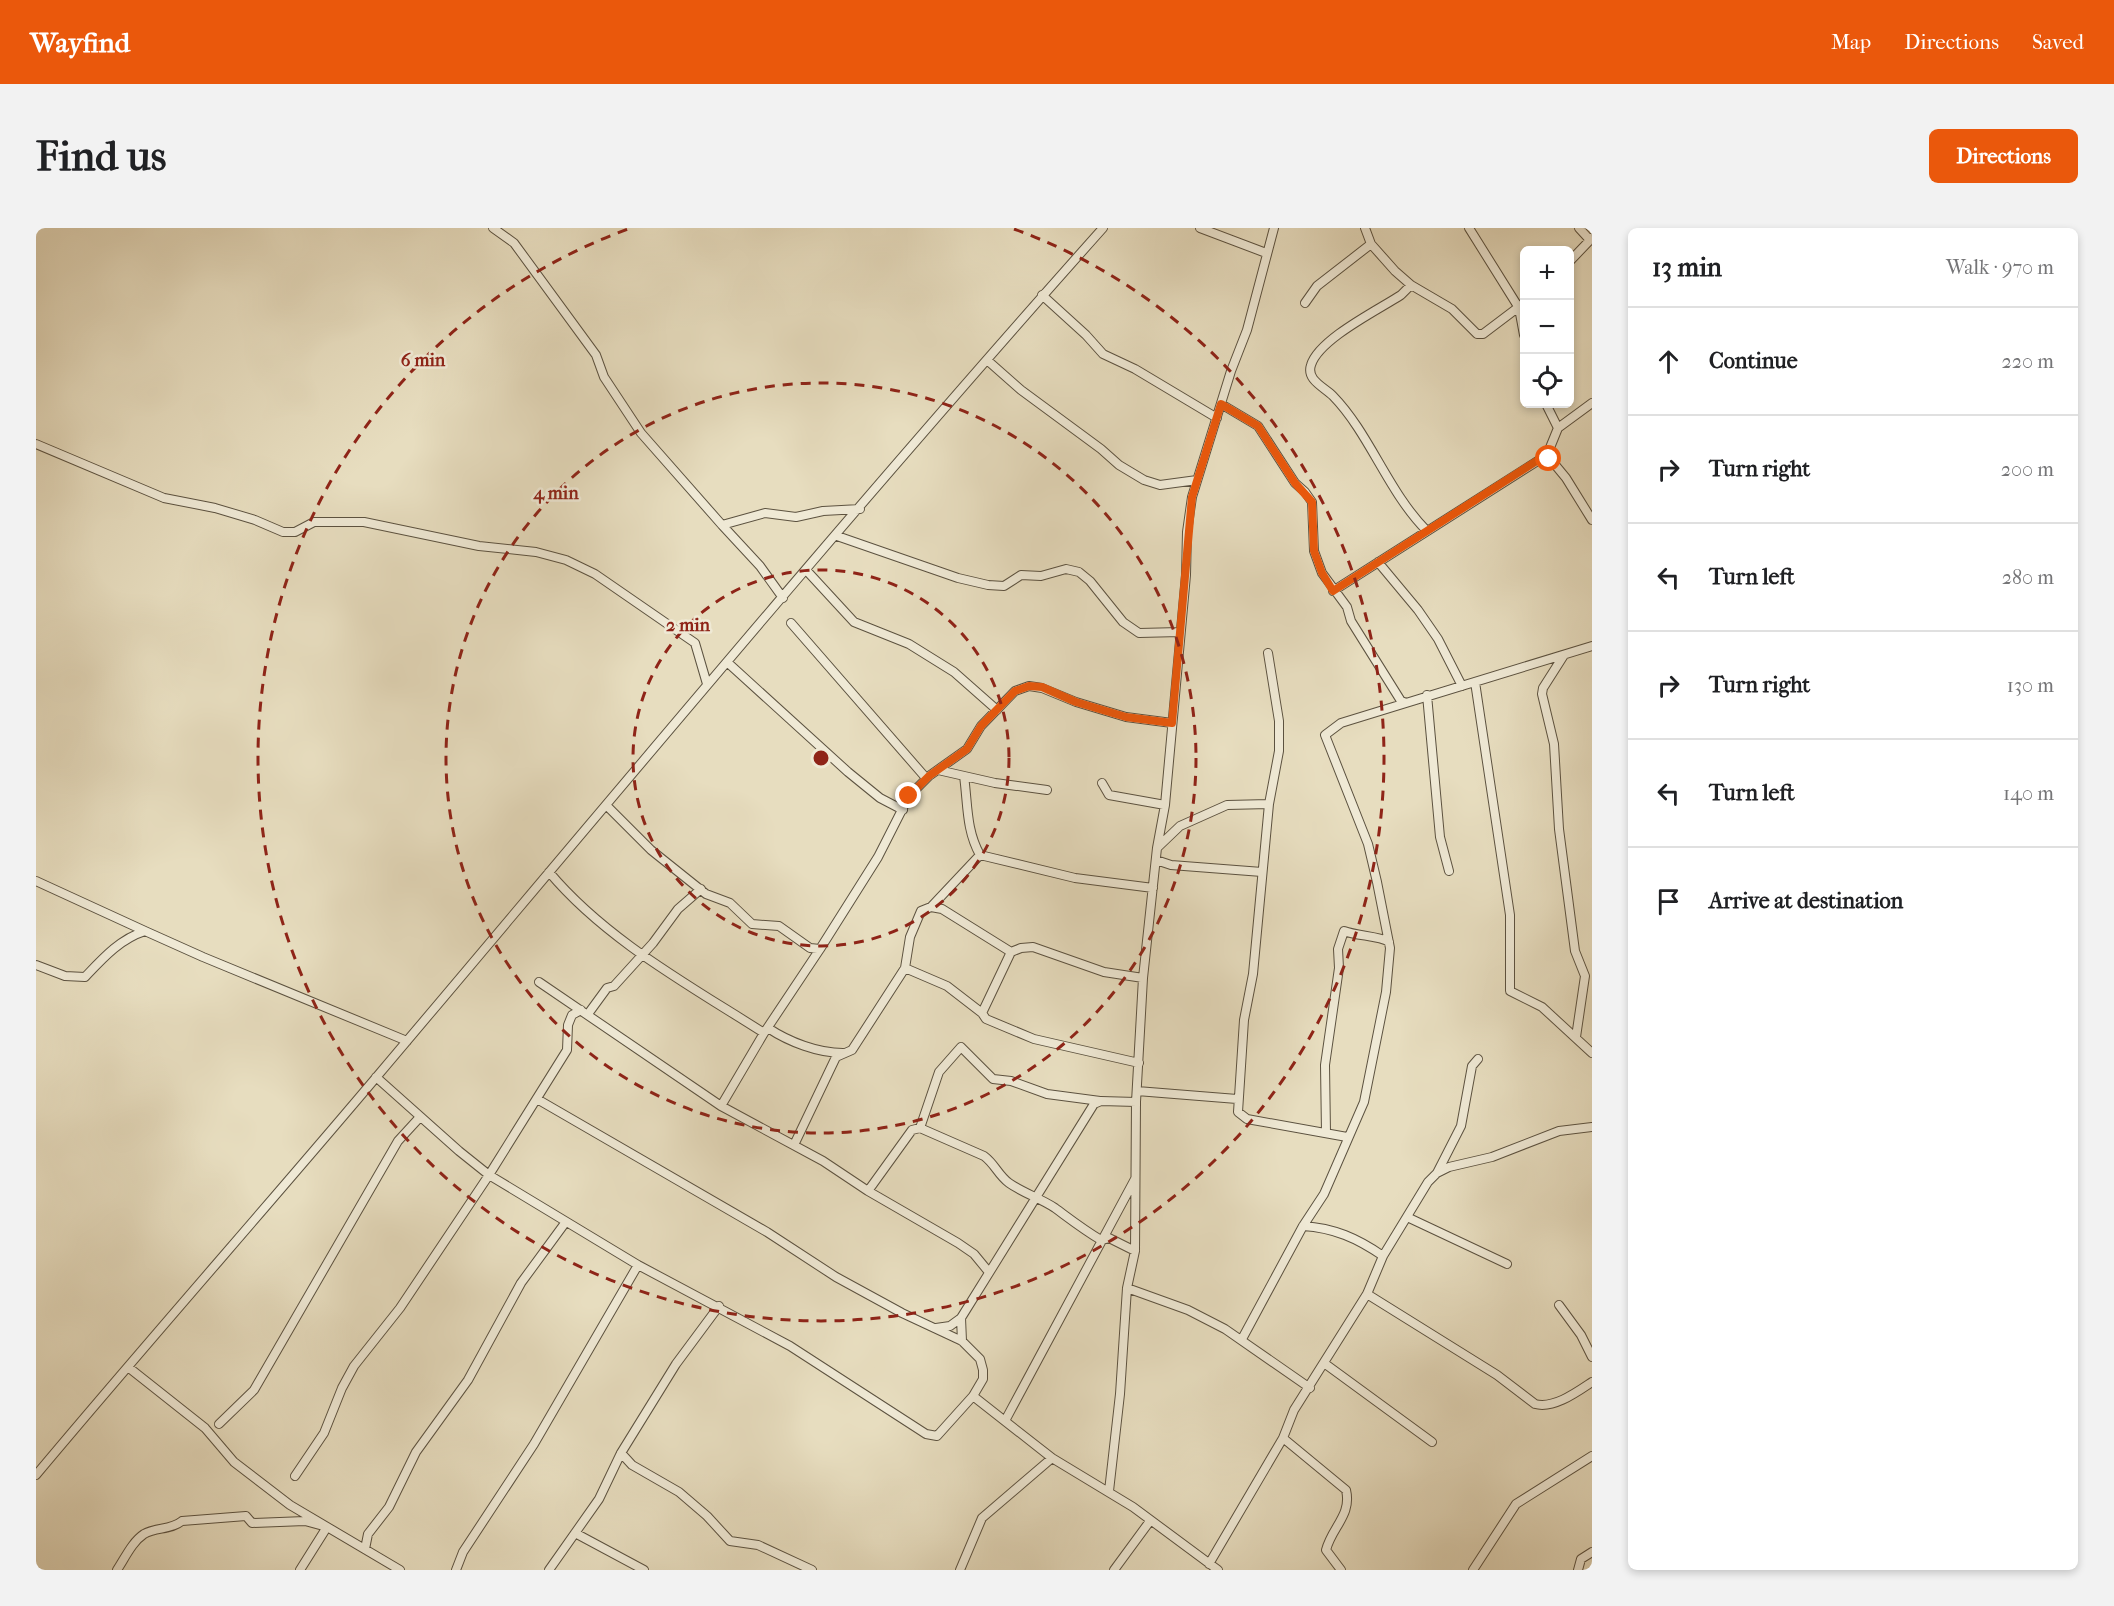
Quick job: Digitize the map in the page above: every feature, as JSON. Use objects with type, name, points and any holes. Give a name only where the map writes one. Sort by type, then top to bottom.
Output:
[{"type":"street","points":[[494,228],[514,243],[596,355],[604,377],[641,433],[760,566],[783,598]]},
{"type":"street","points":[[36,1475],[407,1041],[707,684],[807,571],[1042,295],[1103,228]]},
{"type":"street","points":[[1200,228],[1266,253]]},
{"type":"street","points":[[1108,1491],[1120,1394],[1127,1288],[1135,1251],[1136,1102],[1143,978],[1157,848],[1166,805],[1186,575],[1187,532],[1197,480],[1247,330],[1274,228]]},
{"type":"street","points":[[1365,228],[1371,244],[1411,285],[1443,302],[1478,334],[1483,334],[1520,306]]},
{"type":"street","points":[[1469,228],[1520,302]]},
{"type":"street","points":[[1574,256],[1591,239],[1579,228]]},
{"type":"street","points":[[1305,303],[1317,286],[1371,244]]},
{"type":"street","points":[[1411,285],[1401,295],[1321,350],[1311,363],[1310,372],[1314,381],[1333,397],[1361,436],[1406,509],[1427,531]]},
{"type":"street","points":[[1042,295],[1086,335],[1103,354],[1135,369],[1217,418]]},
{"type":"street","points":[[987,360],[1021,390],[1101,448],[1119,465],[1144,480],[1160,485],[1197,480]]},
{"type":"street","points":[[1333,591],[1546,455],[1558,428],[1592,403]]},
{"type":"street","points":[[1221,404],[1258,426],[1295,483],[1312,502],[1314,551],[1322,573],[1347,608],[1351,621],[1389,684],[1401,701],[1406,703]]},
{"type":"street","points":[[1548,408],[1558,428]]},
{"type":"street","points":[[36,444],[164,498],[215,508],[255,520],[283,532],[295,532],[314,522],[364,522],[479,546],[536,552],[566,560],[595,574],[695,643],[707,684]]},
{"type":"street","points":[[1546,455],[1566,478],[1592,520]]},
{"type":"street","points":[[722,525],[765,513],[796,517],[823,511],[860,509]]},
{"type":"street","points":[[837,536],[958,578],[988,585],[1004,586],[1021,575],[1041,576],[1066,569],[1079,572],[1090,581],[1123,622],[1139,633],[1180,632]]},
{"type":"street","points":[[1378,562],[1418,610],[1438,639],[1462,686]]},
{"type":"street","points":[[807,571],[854,622],[909,644],[954,672],[997,710]]},
{"type":"street","points":[[791,623],[926,778]]},
{"type":"street","points":[[1242,1339],[1302,1226],[1324,1194],[1364,1102],[1386,992],[1389,942],[1368,844],[1325,735],[1341,723],[1592,646]]},
{"type":"street","points":[[1268,653],[1279,721],[1279,751],[1269,804],[1253,974],[1244,1020],[1237,1099],[1238,1112],[1247,1119],[1347,1137]]},
{"type":"street","points":[[1564,655],[1543,688],[1542,694],[1554,744],[1559,829],[1575,951],[1585,976],[1576,1037]]},
{"type":"street","points":[[728,662],[848,772],[880,798],[903,810]]},
{"type":"street","points":[[1475,682],[1510,915],[1509,988],[1513,994],[1542,1007],[1592,1053]]},
{"type":"street","points":[[721,1107],[766,1030],[878,856],[909,796],[926,778],[967,749],[981,726],[1015,691],[1029,686],[1042,687],[1076,702],[1126,717],[1172,723]]},
{"type":"street","points":[[1427,696],[1440,837],[1449,872]]},
{"type":"street","points":[[938,770],[1047,790]]},
{"type":"street","points":[[964,776],[967,821],[980,855],[1075,878],[1153,888]]},
{"type":"street","points":[[1102,783],[1109,795],[1166,805]]},
{"type":"street","points":[[1157,848],[1180,826],[1227,805],[1269,804]]},
{"type":"street","points":[[606,805],[651,850],[701,889],[730,903],[752,924],[779,926],[810,948],[820,949]]},
{"type":"street","points":[[794,1146],[836,1057],[852,1050],[859,1041],[888,991],[905,968],[910,937],[921,911],[931,906],[980,855]]},
{"type":"street","points":[[1156,860],[1171,865],[1262,872]]},
{"type":"street","points":[[549,872],[591,914],[643,953],[766,1030],[788,1040],[829,1053],[843,1053]]},
{"type":"street","points":[[36,881],[203,957],[407,1041]]},
{"type":"street","points":[[295,1476],[324,1433],[342,1388],[354,1366],[400,1308],[489,1175],[567,1050],[568,1025],[572,1015],[584,1012],[607,988],[614,986],[678,909],[701,889]]},
{"type":"street","points":[[931,906],[942,909],[1011,952],[1033,947],[1104,972],[1143,978]]},
{"type":"street","points":[[36,965],[65,976],[85,977],[115,947],[133,935],[145,931]]},
{"type":"street","points":[[1326,1133],[1325,1065],[1339,968],[1338,949],[1344,931],[1389,942]]},
{"type":"street","points":[[982,1013],[1011,952]]},
{"type":"street","points":[[905,968],[947,986],[982,1013],[986,1019],[1007,1030],[1034,1039],[1139,1063]]},
{"type":"street","points":[[539,982],[721,1107],[794,1146],[958,1243],[974,1254],[988,1271]]},
{"type":"street","points":[[920,1128],[939,1072],[961,1047],[993,1079],[1011,1081],[1047,1094],[1101,1101],[1136,1102]]},
{"type":"street","points":[[1209,1564],[1283,1438],[1294,1410],[1310,1388],[1367,1294],[1383,1256],[1428,1182],[1437,1173],[1461,1126],[1472,1066],[1478,1059]]},
{"type":"street","points":[[376,1077],[489,1175],[638,1265],[719,1306],[790,1346],[926,1434],[937,1436],[945,1430],[973,1396],[983,1379],[983,1370],[980,1359],[962,1341],[902,1314],[836,1277],[751,1223],[537,1099]]},
{"type":"street","points":[[1137,1091],[1237,1099]]},
{"type":"street","points":[[936,1328],[950,1326],[961,1318],[1088,1112],[1094,1104],[1101,1101]]},
{"type":"street","points":[[219,1424],[254,1390],[398,1141],[420,1117]]},
{"type":"street","points":[[1437,1173],[1492,1157],[1559,1131],[1592,1127]]},
{"type":"street","points":[[868,1191],[912,1130],[920,1128],[984,1155],[1003,1179],[1101,1240],[1109,1238],[1135,1251]]},
{"type":"street","points":[[1006,1419],[1137,1176]]},
{"type":"street","points":[[1407,1217],[1507,1264]]},
{"type":"street","points":[[365,1549],[368,1534],[389,1507],[416,1452],[468,1380],[521,1283],[565,1223]]},
{"type":"street","points":[[1302,1226],[1342,1232],[1361,1240],[1383,1256]]},
{"type":"street","points":[[456,1570],[463,1552],[534,1444],[638,1265]]},
{"type":"street","points":[[1127,1288],[1188,1310],[1242,1339],[1310,1388]]},
{"type":"street","points":[[1367,1294],[1497,1375],[1535,1404],[1541,1405],[1573,1395],[1592,1382]]},
{"type":"street","points":[[1559,1305],[1581,1335],[1592,1357]]},
{"type":"street","points":[[549,1570],[599,1500],[621,1453],[676,1364],[719,1306]]},
{"type":"street","points":[[961,1318],[962,1341]]},
{"type":"street","points":[[1324,1363],[1432,1442]]},
{"type":"street","points":[[128,1367],[205,1428],[234,1462],[290,1505],[400,1570]]},
{"type":"street","points":[[973,1396],[1006,1419],[1052,1458],[1108,1491],[1218,1570]]},
{"type":"street","points":[[1283,1438],[1346,1490],[1349,1502],[1346,1513],[1329,1540],[1326,1550],[1341,1570]]},
{"type":"street","points":[[621,1453],[632,1465],[679,1492],[707,1516],[730,1541],[758,1545],[812,1570]]},
{"type":"street","points":[[1473,1570],[1516,1504],[1592,1456]]},
{"type":"street","points":[[960,1570],[982,1518],[1052,1458]]},
{"type":"street","points":[[117,1570],[134,1544],[145,1534],[175,1526],[182,1521],[246,1516],[252,1523],[305,1521],[327,1527]]},
{"type":"street","points":[[1114,1570],[1150,1521]]},
{"type":"street","points":[[300,1570],[327,1527]]},
{"type":"street","points":[[575,1533],[644,1570]]},
{"type":"street","points":[[1578,1570],[1581,1559],[1592,1552]]},
{"type":"route","points":[[909,796],[929,776],[967,749],[981,726],[1015,691],[1029,686],[1042,687],[1076,702],[1126,717],[1172,723],[1186,575],[1187,532],[1192,497],[1221,404],[1258,426],[1275,448],[1295,483],[1312,502],[1314,551],[1322,573],[1333,591],[1546,455],[1549,459]]}]
